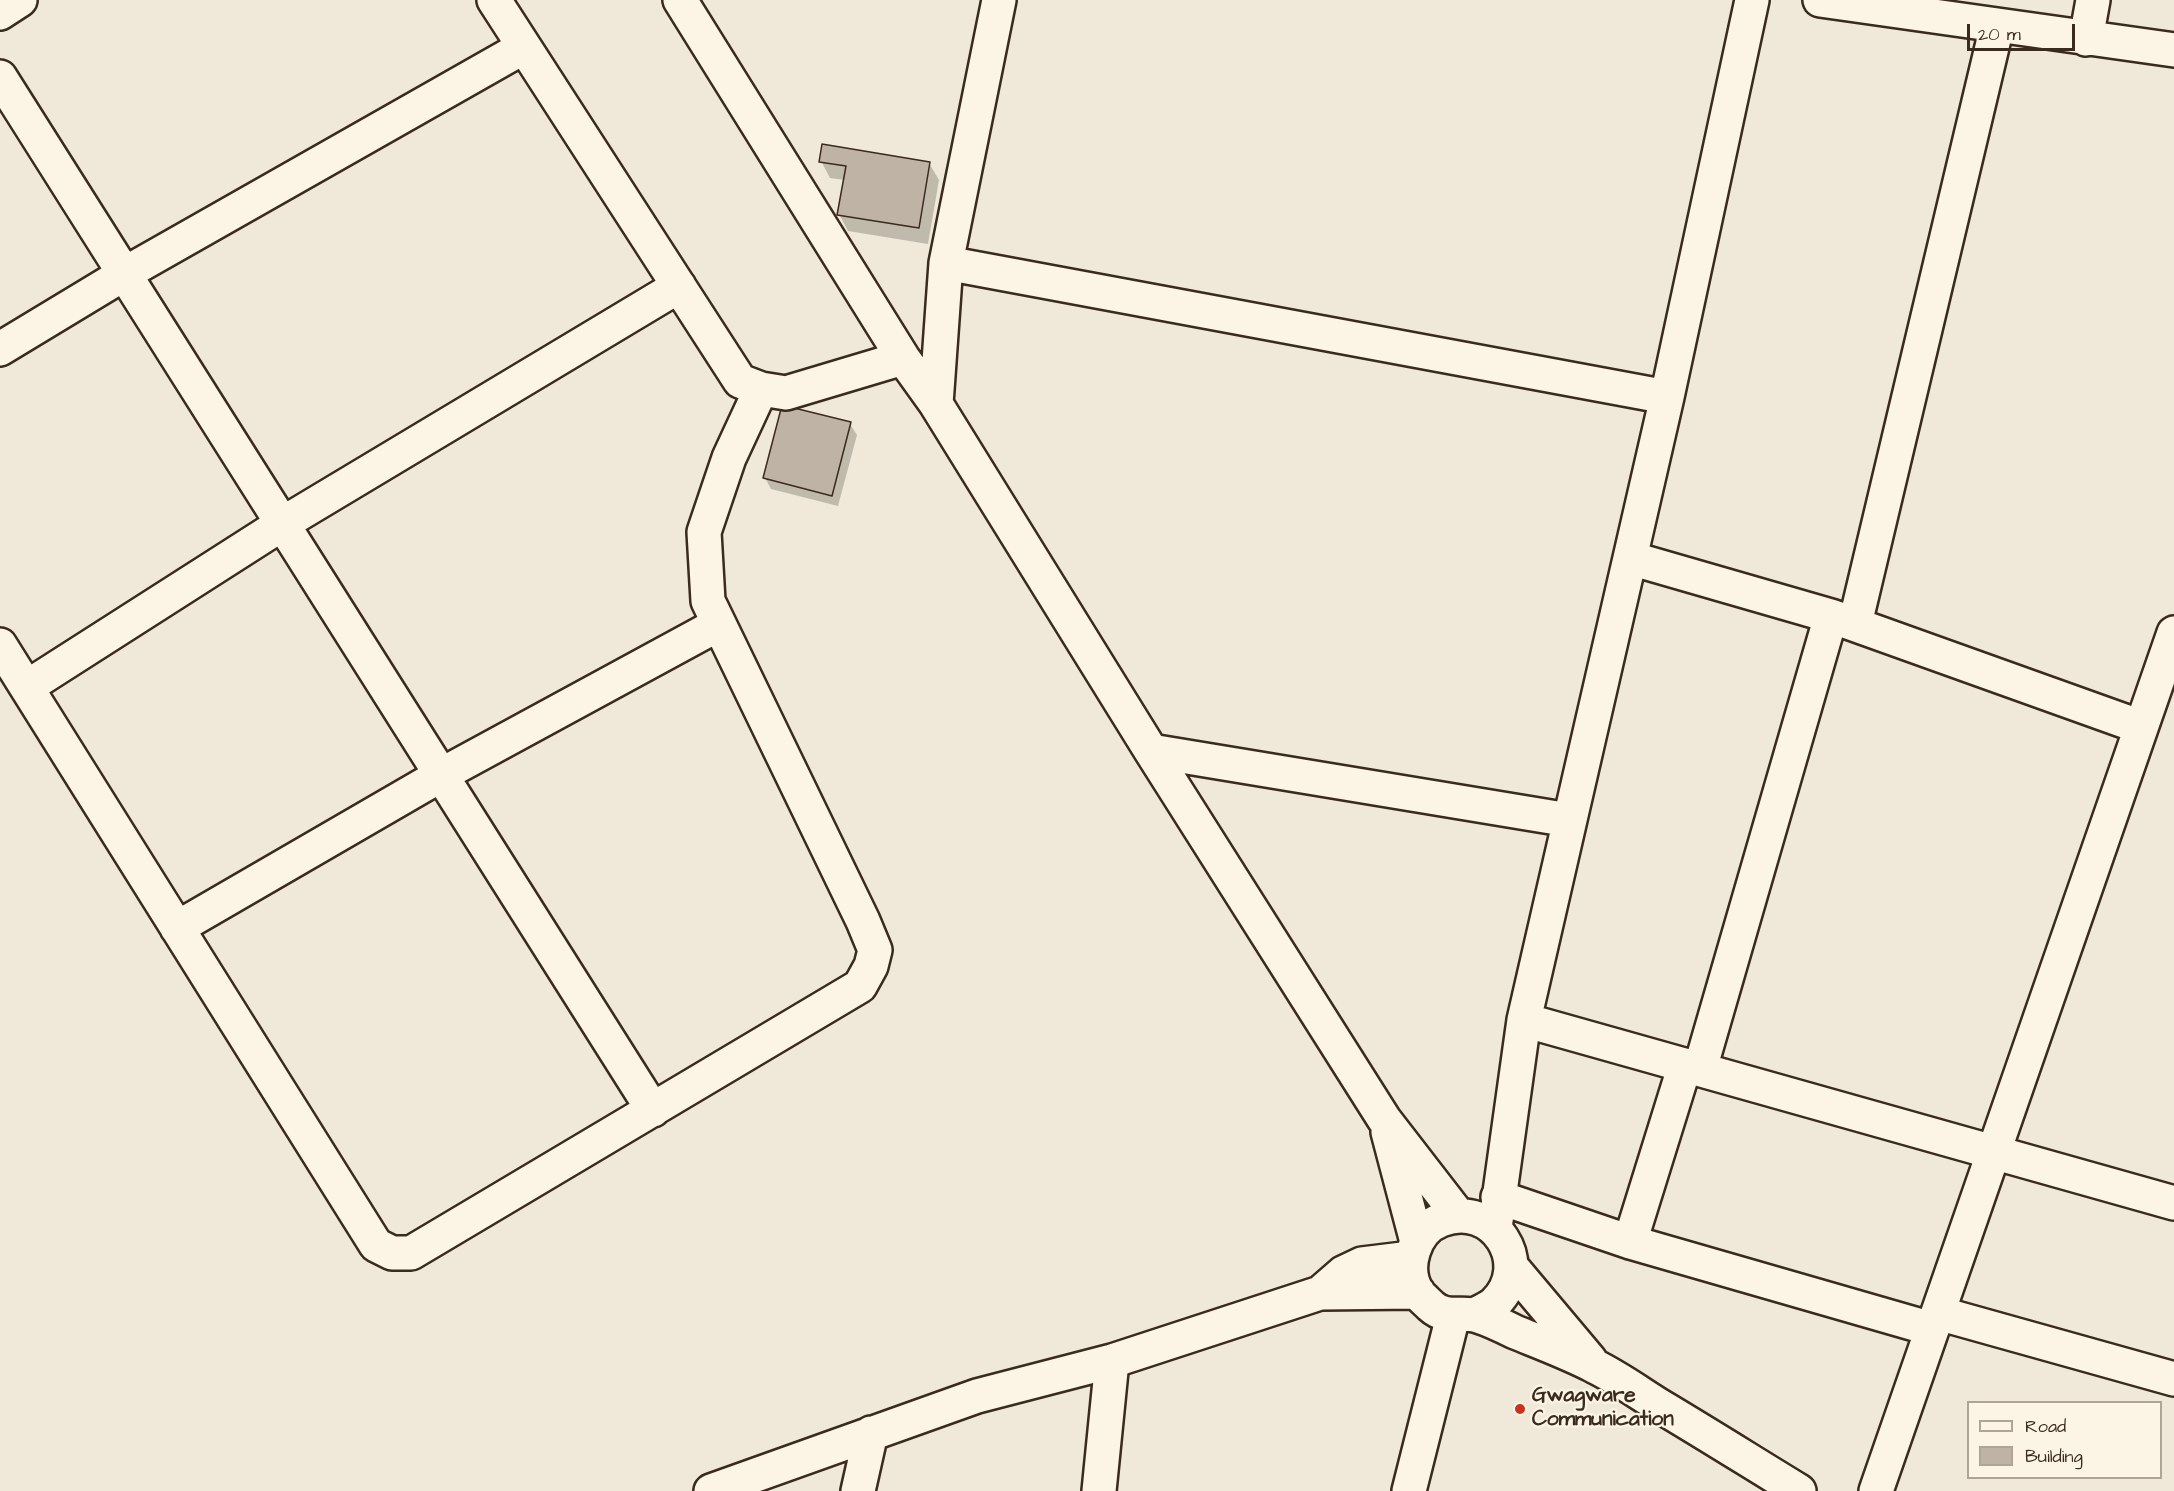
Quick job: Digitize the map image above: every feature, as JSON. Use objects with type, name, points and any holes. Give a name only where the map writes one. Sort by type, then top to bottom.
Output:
[{"type":"street","points":[[0,13],[20,0]]},
{"type":"street","points":[[494,0],[741,381],[761,389],[786,393],[903,358]]},
{"type":"street","points":[[680,0],[903,358],[936,404],[1151,751],[1384,1119],[1460,1216]]},
{"type":"street","points":[[936,404],[946,263],[999,0]]},
{"type":"street","points":[[1464,1315],[1494,1304],[1507,1287],[1511,1266],[1507,1245],[1496,1213],[1524,1020],[1667,397],[1752,0]]},
{"type":"street","points":[[1820,0],[2174,50]]},
{"type":"street","points":[[2086,39],[2093,0]]},
{"type":"street","points":[[1630,1242],[1692,1067],[1843,620],[1997,26]]},
{"type":"street","points":[[0,349],[124,274],[524,47]]},
{"type":"street","points":[[0,77],[652,1110]]},
{"type":"street","points":[[946,263],[1667,397]]},
{"type":"street","points":[[27,687],[282,524],[679,286]]},
{"type":"street","points":[[0,645],[376,1245],[392,1253],[411,1253],[860,987],[871,966],[875,950],[863,921],[708,601],[704,532],[729,458],[761,389]]},
{"type":"street","points":[[1630,558],[1843,620],[2141,727]]},
{"type":"street","points":[[177,928],[441,775],[719,624]]},
{"type":"street","points":[[1876,1491],[2174,633]]},
{"type":"street","points":[[1151,751],[1569,820]]},
{"type":"street","points":[[1524,1020],[2174,1203]]},
{"type":"street","points":[[1384,1119],[1414,1250],[1412,1276],[1418,1292],[1433,1308],[1464,1315],[1595,1366],[1799,1491]]},
{"type":"street","points":[[1320,1293],[1343,1273],[1362,1264],[1414,1250],[1427,1229],[1441,1220],[1460,1216],[1478,1218],[1496,1213],[1630,1242],[1935,1321],[2174,1379]]},
{"type":"street","points":[[1511,1266],[1595,1366]]},
{"type":"street","points":[[711,1491],[977,1396],[1112,1361],[1320,1293],[1418,1292]]},
{"type":"street","points":[[1409,1491],[1464,1315]]},
{"type":"street","points":[[1099,1491],[1112,1361]]},
{"type":"street","points":[[858,1491],[871,1433]]},
{"type":"building","points":[[822,144],[930,162],[919,228],[837,215],[846,166],[819,162]]},
{"type":"building","points":[[782,405],[851,422],[832,496],[763,478]]},
{"type":"place","name":"Gwagware Communication","points":[[1520,1409]]}]
